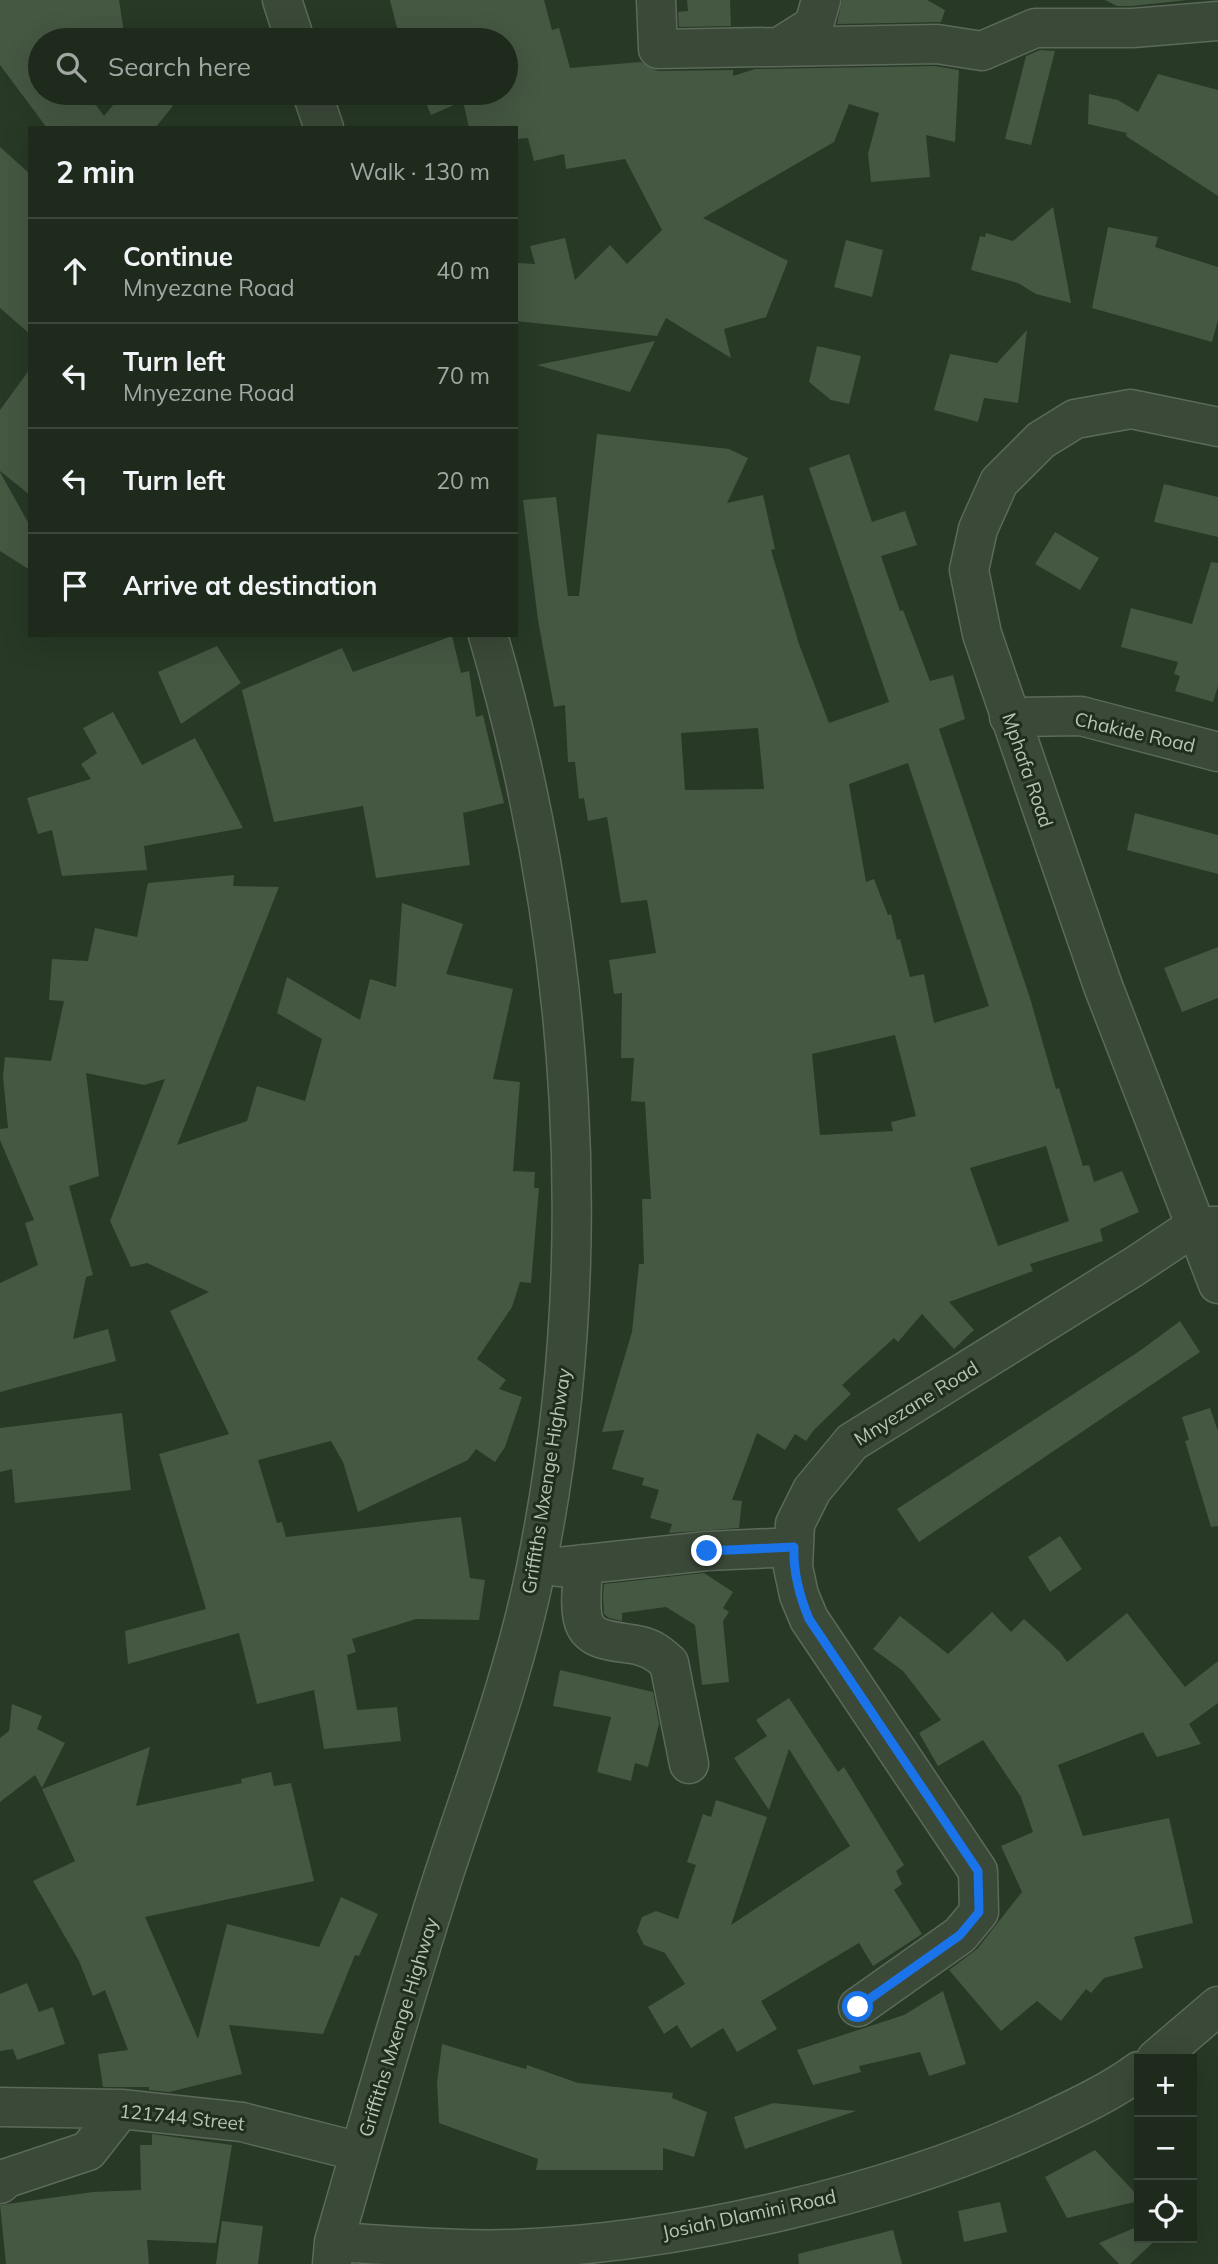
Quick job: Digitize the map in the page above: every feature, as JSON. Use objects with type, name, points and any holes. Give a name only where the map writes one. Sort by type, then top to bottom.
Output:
[{"type":"street","points":[[282,0],[291,28]]},
{"type":"street","points":[[656,0],[658,49],[937,44],[982,51],[1035,28],[1133,28],[1218,21]]},
{"type":"street","points":[[779,47],[814,24],[821,0]]},
{"type":"street","points":[[1200,0],[1218,15]]},
{"type":"street","points":[[317,105],[323,126]]},
{"type":"street","name":"Mphafa Road","points":[[1218,427],[1131,409],[1075,419],[1041,440],[999,482],[978,529],[970,570],[982,634],[1009,716],[1103,986],[1206,1226],[1218,1284]]},
{"type":"street","name":"Griffiths Mxenge Highway","points":[[333,2253],[405,1996],[498,1707],[536,1569],[561,1399],[569,1302],[572,1127],[552,928],[534,816],[489,637]]},
{"type":"street","name":"Chakide Road","points":[[1009,716],[1081,716],[1218,752]]},
{"type":"street","name":"Mnyezane Road","points":[[858,2007],[960,1935],[979,1912],[978,1871],[809,1619],[799,1595],[793,1567],[794,1524],[812,1490],[852,1442],[1135,1266],[1206,1226]]},
{"type":"street","points":[[536,1569],[707,1551],[794,1547]]},
{"type":"street","points":[[583,1564],[584,1625],[592,1633],[608,1641],[642,1646],[658,1652],[669,1663],[688,1764]]},
{"type":"street","points":[[1162,2054],[1218,2006]]},
{"type":"street","name":"Josiah Dlamini Road","points":[[333,2253],[514,2249],[583,2244],[703,2227],[850,2193],[990,2148],[1112,2091],[1134,2075]]},
{"type":"street","name":"121744 Street","points":[[0,2107],[121,2109],[242,2122],[360,2152]]},
{"type":"street","points":[[0,2184],[7,2178],[88,2151],[121,2109]]},
{"type":"building","points":[[0,0],[119,0],[123,28],[28,28],[28,103],[0,65]]},
{"type":"building","points":[[390,0],[544,0],[552,30],[559,28],[570,68],[640,62],[658,71],[733,70],[733,76],[755,69],[935,66],[959,70],[955,142],[926,135],[930,177],[871,182],[868,154],[879,113],[849,104],[834,142],[703,218],[788,261],[766,317],[724,329],[731,358],[666,318],[657,336],[518,321],[518,263],[535,264],[530,246],[565,238],[575,280],[610,245],[627,264],[662,230],[625,159],[566,169],[564,154],[534,161],[528,138],[518,139],[518,126],[469,126],[464,105],[518,105],[518,28],[397,28]]},
{"type":"building","points":[[687,0],[730,0],[731,26],[679,27],[678,12],[688,11]]},
{"type":"building","points":[[842,0],[927,0],[945,10],[941,22],[837,24]]},
{"type":"building","points":[[1105,0],[1188,0],[1117,6]]},
{"type":"building","points":[[1040,50],[1055,51],[1031,145],[1005,139],[1026,56]]},
{"type":"building","points":[[1158,74],[1218,90],[1218,196],[1126,136],[1127,133],[1088,124],[1089,94],[1118,100],[1138,112]]},
{"type":"building","points":[[30,105],[96,105],[104,116],[113,105],[173,106],[157,126],[46,126]]},
{"type":"building","points":[[427,105],[454,105],[431,115]]},
{"type":"building","points":[[0,147],[28,172],[28,332],[0,308]]},
{"type":"building","points":[[1053,207],[1071,303],[1036,294],[1018,283],[971,270],[980,236],[985,237],[986,233],[1013,241]]},
{"type":"building","points":[[1108,227],[1158,237],[1155,247],[1218,267],[1218,320],[1212,342],[1092,308]]},
{"type":"building","points":[[846,240],[883,250],[872,297],[834,287]]},
{"type":"building","points":[[1027,330],[1018,403],[984,398],[978,422],[934,410],[950,354],[997,363]]},
{"type":"building","points":[[655,341],[630,392],[537,365]]},
{"type":"building","points":[[817,346],[861,356],[849,404],[831,400],[809,382]]},
{"type":"building","points":[[28,372],[28,493],[0,471],[0,410]]},
{"type":"building","points":[[597,434],[729,449],[748,458],[727,503],[763,495],[775,549],[771,550],[799,644],[829,723],[889,702],[809,468],[849,454],[872,522],[905,511],[917,545],[881,556],[900,611],[903,610],[930,681],[953,675],[965,719],[939,729],[1030,998],[1056,1089],[1059,1088],[1083,1166],[1089,1165],[1094,1182],[1122,1171],[1139,1212],[1100,1229],[1103,1241],[1030,1264],[1033,1271],[949,1302],[974,1330],[954,1349],[922,1314],[898,1342],[894,1338],[842,1385],[851,1394],[806,1441],[795,1434],[785,1450],[757,1433],[732,1500],[742,1501],[739,1528],[669,1533],[672,1524],[650,1518],[659,1490],[642,1485],[644,1478],[612,1469],[624,1430],[602,1432],[632,1332],[639,1264],[644,1264],[642,1199],[651,1199],[645,1102],[631,1101],[634,1058],[621,1058],[622,993],[614,994],[609,960],[656,953],[647,900],[621,903],[607,817],[588,821],[584,798],[579,799],[575,762],[568,762],[565,705],[554,707],[538,620],[523,500],[556,497],[568,596],[579,596]],"holes":[[[758,728],[764,789],[685,790],[681,733]],[[908,763],[989,1006],[934,1023],[924,974],[910,977],[891,914],[888,915],[874,879],[866,882],[849,784]],[[895,1035],[916,1116],[891,1122],[893,1131],[820,1135],[812,1054]],[[1046,1146],[1069,1221],[998,1246],[970,1168]]]},
{"type":"building","points":[[0,472],[28,522],[28,569],[0,551]]},
{"type":"building","points":[[1164,484],[1218,497],[1218,537],[1154,522]]},
{"type":"building","points":[[1055,532],[1099,558],[1080,590],[1035,564]]},
{"type":"building","points":[[1211,562],[1218,563],[1218,686],[1213,702],[1175,691],[1180,676],[1174,674],[1178,662],[1121,647],[1131,608],[1192,624]]},
{"type":"building","points":[[452,637],[461,673],[469,671],[476,717],[483,715],[504,803],[463,813],[470,865],[376,878],[363,806],[274,822],[242,690],[342,648],[353,672]]},
{"type":"building","points":[[217,646],[241,683],[181,724],[158,672]]},
{"type":"building","points":[[113,712],[142,765],[195,738],[243,828],[144,846],[147,870],[62,876],[52,830],[38,834],[27,798],[91,779],[81,764],[97,753],[83,728]]},
{"type":"building","points":[[1135,813],[1218,835],[1218,874],[1127,850]]},
{"type":"building","points":[[234,875],[233,886],[279,887],[177,1145],[247,1121],[257,1086],[305,1101],[322,1039],[277,1013],[287,977],[360,1020],[370,979],[396,987],[402,903],[463,924],[446,974],[513,989],[493,1079],[520,1082],[513,1171],[535,1172],[534,1188],[539,1188],[531,1283],[520,1282],[512,1307],[477,1359],[506,1380],[499,1389],[522,1397],[505,1447],[495,1462],[476,1449],[468,1460],[358,1512],[343,1462],[331,1441],[258,1460],[277,1523],[282,1522],[286,1537],[461,1517],[470,1578],[485,1580],[479,1620],[416,1619],[352,1639],[356,1652],[347,1655],[357,1710],[397,1707],[401,1741],[324,1749],[314,1690],[257,1704],[239,1633],[128,1664],[125,1631],[206,1609],[159,1454],[229,1434],[170,1311],[209,1292],[147,1263],[131,1267],[110,1221],[165,1079],[144,1085],[86,1073],[99,1176],[69,1186],[93,1275],[86,1277],[73,1339],[108,1329],[116,1361],[0,1392],[0,1283],[38,1265],[25,1223],[34,1220],[0,1140],[0,1129],[8,1128],[3,1077],[5,1057],[51,1061],[64,1001],[49,1000],[52,959],[88,961],[95,928],[137,937],[148,883]]},
{"type":"building","points":[[1218,947],[1218,998],[1182,1012],[1164,968]]},
{"type":"building","points":[[1180,1321],[1200,1352],[919,1542],[897,1509],[1141,1350]]},
{"type":"building","points":[[1210,1408],[1218,1431],[1218,1526],[1211,1527],[1185,1441],[1189,1440],[1182,1417]]},
{"type":"building","points":[[122,1413],[131,1490],[15,1503],[12,1469],[0,1472],[0,1428]]},
{"type":"building","points":[[1060,1536],[1082,1569],[1050,1592],[1028,1557]]},
{"type":"building","points":[[704,1573],[733,1592],[723,1608],[729,1612],[723,1621],[729,1682],[702,1685],[695,1625],[666,1607],[622,1613],[622,1621],[609,1618],[604,1614],[603,1596],[604,1584]]},
{"type":"building","points":[[992,1612],[1011,1632],[1024,1619],[1060,1652],[1067,1662],[1127,1613],[1185,1687],[1218,1661],[1218,1703],[1189,1724],[1201,1744],[1157,1757],[1143,1732],[1058,1765],[1083,1836],[1169,1818],[1193,1923],[1134,1937],[1143,1968],[1104,1978],[1091,1993],[1086,1989],[1061,2021],[1037,2001],[1001,2031],[949,1970],[977,1949],[1022,1892],[1001,1846],[1033,1832],[1021,1797],[983,1740],[938,1766],[919,1733],[941,1720],[903,1671],[873,1649],[900,1616],[948,1654]]},
{"type":"building","points":[[560,1670],[653,1692],[659,1724],[648,1767],[635,1763],[631,1781],[597,1772],[611,1717],[553,1706]]},
{"type":"building","points":[[789,1698],[838,1772],[844,1767],[904,1865],[896,1871],[902,1884],[894,1890],[922,1934],[873,1966],[859,1943],[761,2001],[777,2029],[737,2052],[723,2028],[691,2048],[677,2025],[664,2034],[648,2007],[685,1984],[665,1953],[644,1945],[637,1931],[642,1917],[656,1911],[678,1919],[696,1865],[687,1862],[703,1814],[711,1817],[716,1800],[767,1817],[731,1925],[850,1846],[789,1749],[769,1810],[734,1758],[767,1736],[756,1720]]},
{"type":"building","points":[[12,1704],[42,1716],[37,1729],[65,1743],[42,1788],[35,1775],[0,1802],[0,1738],[9,1731]]},
{"type":"building","points":[[150,1747],[136,1806],[242,1783],[241,1779],[271,1772],[274,1786],[291,1783],[314,1881],[145,1917],[198,2039],[227,1924],[319,1947],[341,1897],[378,1914],[359,1956],[355,1955],[323,2034],[229,2025],[242,2074],[169,2092],[149,2090],[149,2087],[103,2087],[98,2054],[128,2050],[105,1990],[93,1996],[79,1961],[33,1881],[75,1861],[42,1789]]},
{"type":"building","points":[[27,1983],[39,2012],[53,2007],[65,2044],[17,2060],[13,2049],[0,2051],[0,1994]]},
{"type":"building","points":[[943,1991],[966,2064],[929,2076],[920,2052],[859,2066],[861,2072],[813,2085],[797,2050],[904,2015]]},
{"type":"building","points":[[442,2044],[526,2069],[527,2065],[578,2083],[673,2093],[672,2098],[707,2112],[694,2157],[663,2148],[663,2170],[536,2170],[538,2159],[439,2123],[437,2082]]},
{"type":"building","points":[[773,2103],[856,2111],[745,2149],[734,2117]]},
{"type":"building","points":[[152,2134],[232,2145],[216,2243],[147,2240],[149,2264],[6,2264],[0,2205],[93,2192],[141,2190],[140,2145],[152,2145]]},
{"type":"building","points":[[1095,2150],[1134,2192],[1134,2202],[1067,2218],[1045,2177]]},
{"type":"building","points":[[1000,2202],[1007,2232],[964,2242],[958,2211]]},
{"type":"building","points":[[222,2221],[263,2226],[258,2264],[216,2264]]},
{"type":"building","points":[[1134,2228],[1134,2243],[1153,2243],[1130,2264],[1119,2264],[1099,2243]]},
{"type":"building","points":[[893,2230],[902,2264],[799,2264],[798,2254]]},
{"type":"route","points":[[707,1551],[794,1547],[793,1567],[799,1595],[809,1619],[978,1871],[979,1912],[960,1935],[858,2007]]}]
